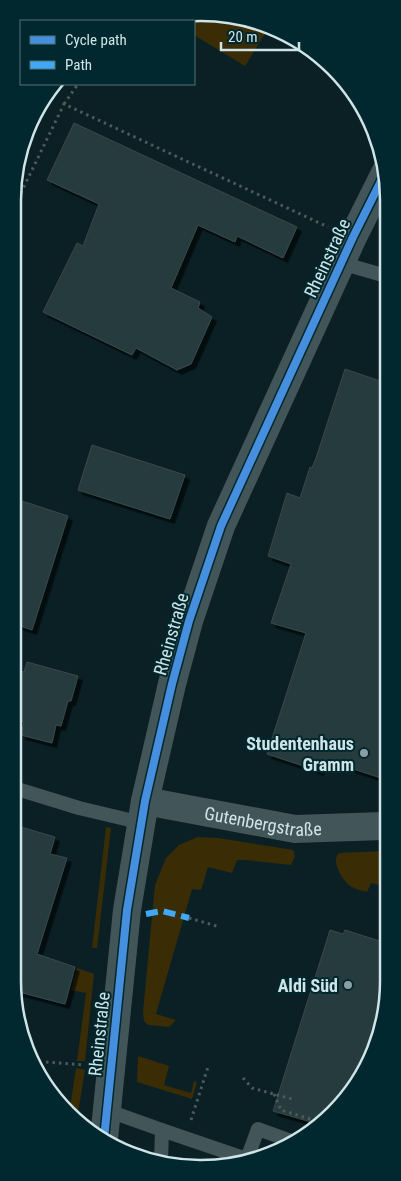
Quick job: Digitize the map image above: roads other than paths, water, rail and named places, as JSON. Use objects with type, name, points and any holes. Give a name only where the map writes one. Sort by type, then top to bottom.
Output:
[{"type":"street","name":"Rheinstraße","points":[[104,1132],[127,910],[143,812],[172,684],[189,621],[221,526],[341,263],[379,186]]},
{"type":"street","name":"Gutenbergstraße","points":[[143,812],[295,829],[380,826]]},
{"type":"lane","points":[[341,263],[380,274]]},
{"type":"lane","points":[[21,790],[79,808],[143,812]]},
{"type":"lane","points":[[106,1110],[237,1156]]},
{"type":"lane","points":[[249,1153],[258,1129],[285,1139]]},
{"type":"lane","points":[[161,1155],[162,1130]]},
{"type":"place","name":"Studentenhaus Gramm","points":[[364,753]]},
{"type":"place","name":"Aldi Süd","points":[[348,985]]}]
